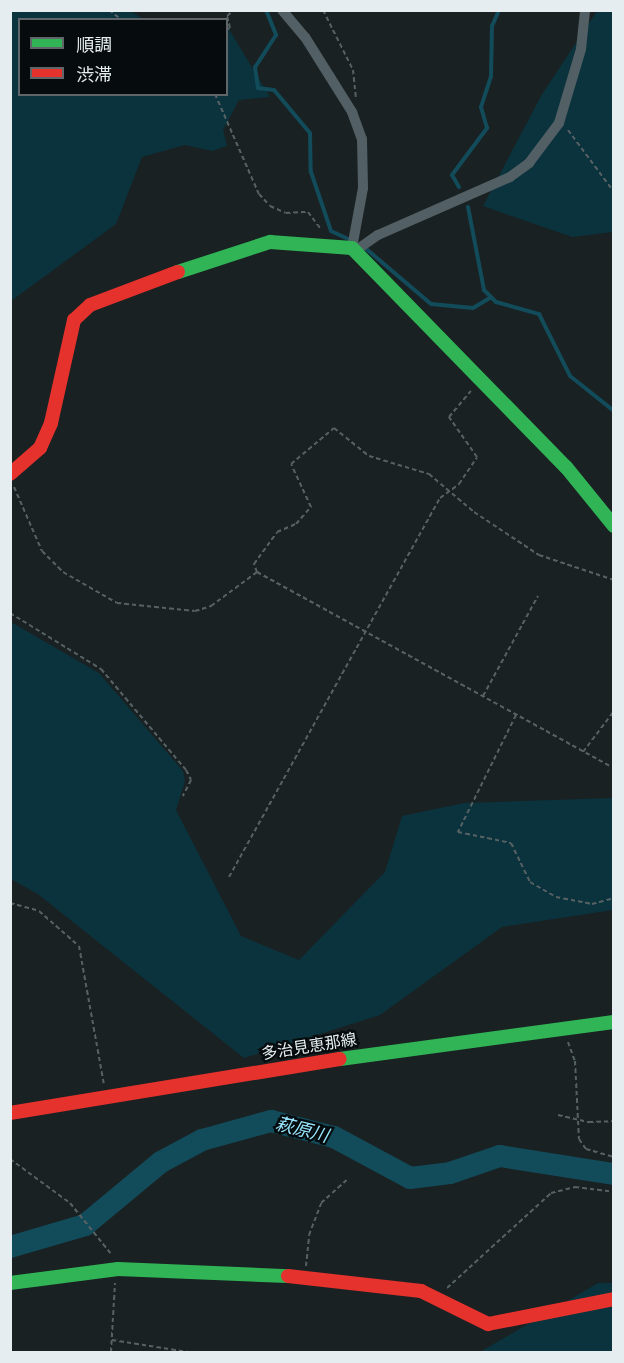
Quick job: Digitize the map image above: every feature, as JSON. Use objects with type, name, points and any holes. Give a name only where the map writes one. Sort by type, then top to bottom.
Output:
[{"type":"street","points":[[282,10],[305,37],[352,112],[362,139],[363,188],[353,250]]},
{"type":"street","points":[[353,250],[378,235],[510,177],[541,150],[559,123],[581,49],[585,10]]},
{"type":"street","points":[[10,475],[40,448],[51,423],[74,320],[90,304],[252,246],[270,242],[326,243],[353,250],[480,382],[566,467],[614,526]]},
{"type":"street","name":"多治見恵那線","points":[[10,1113],[561,1026],[614,1022]]},
{"type":"street","points":[[10,1283],[118,1269],[206,1268],[421,1291],[488,1324],[614,1299]]},
{"type":"path","points":[[323,10],[353,70],[356,104]]},
{"type":"path","points":[[215,96],[264,200],[286,213],[308,212],[317,219],[326,243]]},
{"type":"path","points":[[559,123],[577,137],[614,192]]},
{"type":"path","points":[[229,877],[440,498],[452,489],[477,456],[449,417],[480,382]]},
{"type":"path","points":[[614,580],[539,555],[474,512],[452,489],[429,474],[369,456],[334,428],[291,464],[311,507],[296,524],[277,532],[254,564],[257,572],[614,768]]},
{"type":"path","points":[[10,475],[30,534],[42,551],[63,572],[117,603],[195,611],[211,606],[257,572]]},
{"type":"path","points":[[483,696],[538,596]]},
{"type":"path","points":[[10,613],[101,669],[186,770],[191,780],[183,796]]},
{"type":"path","points":[[583,752],[614,711]]},
{"type":"path","points":[[517,715],[458,832],[511,843],[530,882],[556,897],[591,904],[614,898]]},
{"type":"path","points":[[10,903],[39,911],[75,937],[79,946],[106,1097]]},
{"type":"path","points":[[561,1026],[575,1061],[579,1140],[586,1149],[614,1157]]},
{"type":"path","points":[[558,1115],[578,1120],[614,1121]]},
{"type":"path","points":[[10,1159],[69,1203],[101,1239],[118,1269],[111,1353]]},
{"type":"path","points":[[305,1278],[309,1235],[321,1203],[348,1179]]},
{"type":"path","points":[[438,1299],[551,1193],[575,1187],[614,1192]]},
{"type":"path","points":[[112,1340],[188,1353]]},
{"type":"shaded area","points":[[11,10],[131,11],[142,18],[18,18],[18,96],[228,96],[228,28],[270,97],[239,100],[223,130],[227,146],[212,151],[185,145],[142,157],[116,224],[11,301]]},
{"type":"shaded area","points":[[597,11],[613,11],[613,232],[572,237],[483,206],[541,96]]},
{"type":"shaded area","points":[[11,622],[99,673],[183,771],[185,781],[176,810],[241,936],[299,960],[385,872],[402,816],[464,803],[613,798],[613,910],[502,927],[380,1015],[244,1058],[39,895],[11,879]]},
{"type":"shaded area","points":[[598,1283],[613,1283],[613,1352],[480,1352]]},
{"type":"waterway","points":[[266,10],[276,35],[255,67],[258,88],[274,90],[310,133],[311,172],[331,231],[352,241]]},
{"type":"waterway","points":[[459,187],[452,175],[487,128],[481,107],[491,77],[492,26],[499,10]]},
{"type":"waterway","points":[[468,207],[484,290],[496,302],[539,314],[570,376],[614,411]]},
{"type":"waterway","points":[[364,247],[431,304],[473,308],[491,297]]},
{"type":"waterway","name":"萩原川","points":[[10,1247],[85,1225],[161,1162],[202,1140],[271,1121],[334,1137],[410,1178],[450,1173],[500,1156],[614,1174]]},
{"type":"traffic: fast","points":[[178,272],[270,242],[352,248],[566,467],[614,526]]},
{"type":"traffic: fast","points":[[340,1059],[614,1022]]},
{"type":"traffic: fast","points":[[10,1283],[118,1269],[288,1276]]},
{"type":"traffic: jam","points":[[10,474],[40,448],[51,423],[74,320],[90,305],[178,272]]},
{"type":"traffic: jam","points":[[10,1113],[340,1059]]},
{"type":"traffic: jam","points":[[288,1276],[421,1291],[488,1324],[614,1299]]}]
